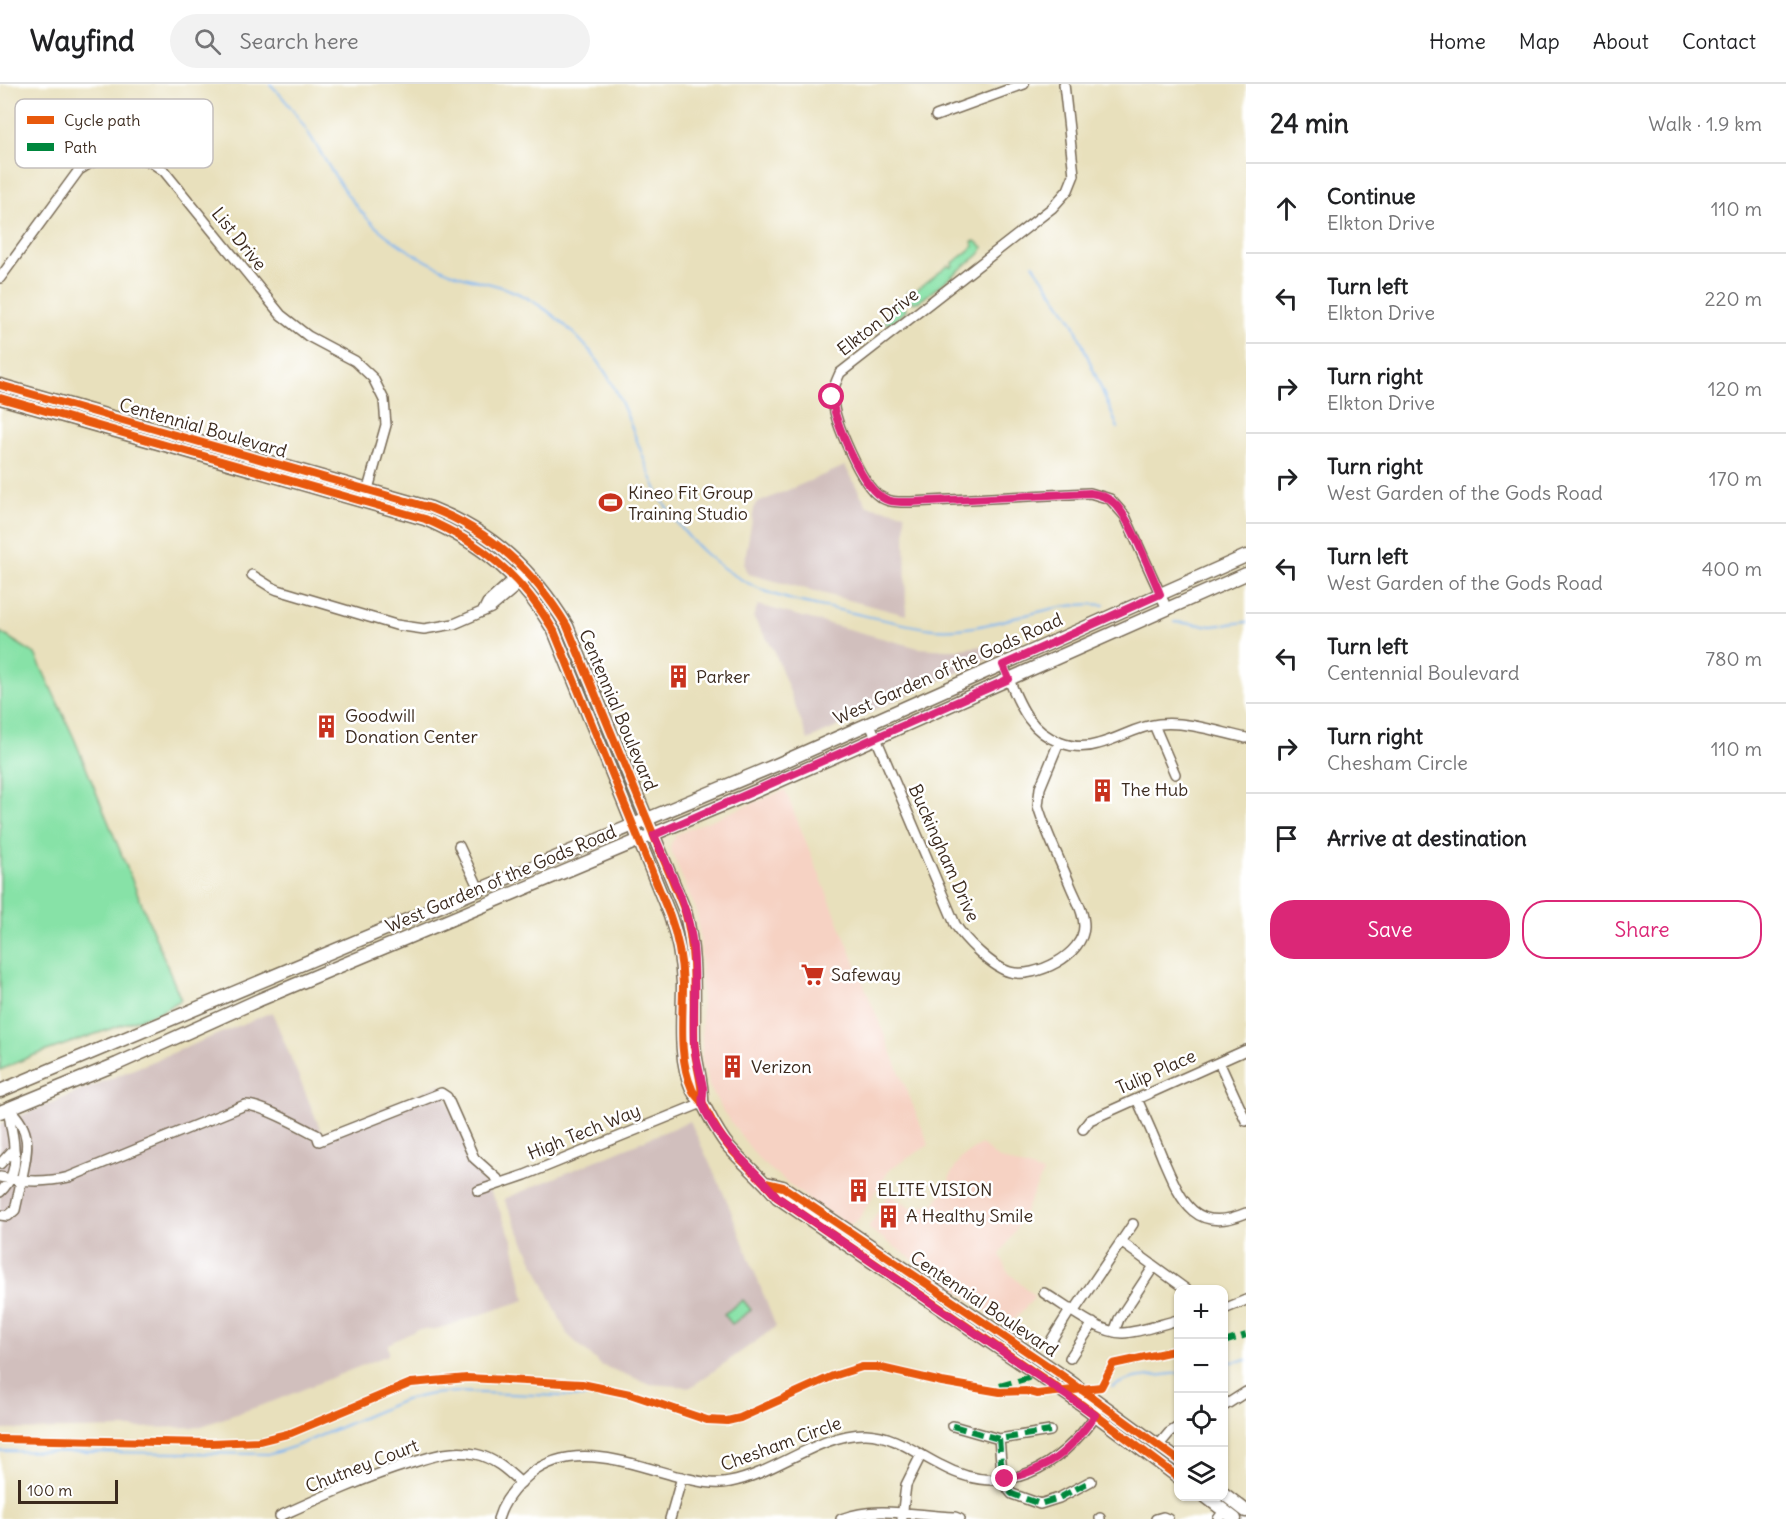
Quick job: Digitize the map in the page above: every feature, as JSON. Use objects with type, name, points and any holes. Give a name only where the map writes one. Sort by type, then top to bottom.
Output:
[{"type":"main road","name":"Centennial Boulevard","points":[[0,385],[225,450],[367,495],[448,529],[543,590],[567,626],[682,902],[692,938],[694,1044],[703,1088],[702,1103]]},
{"type":"main road","name":"Centennial Boulevard","points":[[0,398],[132,436],[367,495]]},
{"type":"main road","points":[[132,436],[150,432],[206,448],[225,450]]},
{"type":"main road","name":"West Garden of the Gods Road","points":[[0,1091],[647,820],[870,724],[1246,556]]},
{"type":"main road","name":"West Garden of the Gods Road","points":[[4,1110],[117,1064],[259,1000],[654,835],[1246,574]]},
{"type":"main road","name":"Centennial Boulevard","points":[[522,576],[554,631],[670,916],[677,938],[682,982],[685,1059],[692,1091],[728,1146],[777,1197],[1081,1404],[1099,1407],[1174,1457]]},
{"type":"main road","points":[[259,1000],[266,986],[354,949],[374,935]]},
{"type":"main road","name":"Centennial Boulevard","points":[[766,1183],[783,1187],[1060,1374],[1174,1473]]},
{"type":"main road","points":[[1228,1497],[1246,1511]]},
{"type":"main road","points":[[1209,1501],[1221,1515],[1235,1519]]},
{"type":"street","points":[[936,116],[1024,84]]},
{"type":"street","name":"Elkton Drive","points":[[1064,84],[1074,170],[1068,190],[1052,208],[840,373],[833,389],[834,410],[864,479],[873,492],[890,501],[911,502],[1090,493],[1110,500],[1125,516],[1167,609]]},
{"type":"street","name":"List Drive","points":[[0,278],[82,168]]},
{"type":"street","name":"List Drive","points":[[160,168],[280,315],[308,336],[355,361],[374,378],[384,400],[386,424],[367,495]]},
{"type":"street","points":[[252,575],[278,590],[408,628],[424,629],[467,619],[483,611],[487,603],[522,576]]},
{"type":"street","points":[[1003,665],[1029,720],[1044,734],[1059,742],[1084,747],[1096,745],[1136,729],[1167,724],[1246,738]]},
{"type":"street","name":"Buckingham Drive","points":[[870,724],[960,932],[966,940],[999,967],[1017,973],[1035,971],[1068,955],[1081,940],[1084,929],[1081,909],[1038,806],[1040,788],[1059,742]]},
{"type":"street","points":[[1154,725],[1175,774]]},
{"type":"street","points":[[459,846],[480,891]]},
{"type":"street","name":"Tulip Place","points":[[1083,1130],[1090,1120],[1246,1050]]},
{"type":"street","points":[[1220,1062],[1246,1121]]},
{"type":"street","points":[[4,1178],[42,1182],[69,1177],[245,1105],[260,1108],[317,1135],[319,1141],[441,1093],[447,1097],[474,1158],[501,1183]]},
{"type":"street","points":[[1137,1099],[1177,1191],[1189,1206],[1203,1217],[1213,1220],[1231,1220],[1246,1213]]},
{"type":"street","name":"High Tech Way","points":[[478,1191],[702,1103]]},
{"type":"street","points":[[0,1192],[6,1186],[4,1178],[16,1159],[14,1141],[4,1110]]},
{"type":"street","points":[[0,1215],[8,1216],[15,1210],[27,1155],[26,1139],[20,1119],[4,1110]]},
{"type":"street","points":[[0,1164],[14,1149]]},
{"type":"street","points":[[1049,1344],[1133,1224]]},
{"type":"street","points":[[1121,1242],[1180,1285]]},
{"type":"street","points":[[1114,1332],[1119,1319],[1154,1266]]},
{"type":"street","points":[[1044,1293],[1093,1323],[1114,1332],[1126,1333],[1174,1321]]},
{"type":"street","points":[[1228,1307],[1246,1300]]},
{"type":"street","points":[[1070,1358],[1093,1323]]},
{"type":"street","points":[[1228,1403],[1246,1392]]},
{"type":"street","name":"Chesham Circle","points":[[498,1519],[509,1497],[520,1483],[533,1472],[550,1463],[580,1456],[612,1459],[712,1484],[731,1482],[752,1475],[834,1440],[858,1434],[890,1439],[961,1474],[982,1479],[1005,1479],[1029,1473],[1051,1462],[1071,1447],[1099,1407]]},
{"type":"street","points":[[953,1426],[999,1439],[1050,1431]]},
{"type":"street","points":[[1158,1446],[1174,1430]]},
{"type":"street","points":[[999,1439],[1005,1479],[1009,1492],[1012,1494],[1041,1504],[1059,1498],[1091,1481]]},
{"type":"street","name":"Chutney Court","points":[[280,1516],[373,1475],[446,1453],[482,1456],[506,1469],[520,1483]]},
{"type":"street","points":[[902,1516],[906,1485],[921,1455]]},
{"type":"street","points":[[670,1519],[682,1477]]},
{"type":"street","points":[[841,1519],[868,1512],[960,1519]]},
{"type":"street","points":[[1156,1519],[1163,1517],[1168,1519]]},
{"type":"shaded area","points":[[845,466],[867,506],[905,513],[906,615],[748,574],[744,563],[755,504]]},
{"type":"shaded area","points":[[758,605],[919,648],[951,650],[998,644],[1004,652],[808,740],[774,650],[753,617]]},
{"type":"shaded area","points":[[785,790],[929,1145],[890,1169],[858,1220],[853,1224],[848,1224],[813,1203],[760,1161],[724,1113],[709,1086],[702,1062],[701,950],[698,922],[696,910],[670,849],[671,844],[677,834]]},
{"type":"shaded area","points":[[272,1012],[322,1133],[441,1084],[478,1173],[496,1202],[513,1242],[525,1300],[437,1329],[417,1330],[388,1344],[388,1355],[274,1401],[199,1427],[0,1430],[0,1124]]},
{"type":"shaded area","points":[[690,1121],[727,1201],[776,1327],[691,1387],[650,1384],[601,1365],[567,1334],[504,1199]]},
{"type":"shaded area","points":[[981,1144],[997,1158],[1043,1173],[1018,1226],[1000,1255],[1008,1272],[1035,1297],[1008,1326],[868,1228],[889,1194],[913,1209],[935,1203],[949,1183],[950,1175],[961,1158]]},
{"type":"green space","points":[[975,241],[983,247],[981,253],[920,301],[913,303],[907,296],[907,291],[912,293],[948,266],[952,267],[953,263],[974,246],[972,242]]},
{"type":"green space","points":[[901,302],[906,309],[905,312],[888,325],[884,320],[885,316]]},
{"type":"green space","points":[[0,632],[35,654],[74,738],[181,1000],[162,1011],[29,1057],[0,1070]]},
{"type":"green space","points":[[743,1300],[751,1310],[732,1324],[724,1314]]},
{"type":"waterway","points":[[270,84],[300,121],[352,201],[386,235],[448,271],[520,294],[556,318],[580,340],[593,354],[614,387],[651,477],[674,518],[704,553],[742,580],[785,598],[933,629],[977,627],[1061,607],[1104,605]]},
{"type":"waterway","points":[[1033,264],[1073,322],[1118,428]]},
{"type":"waterway","points":[[1174,622],[1212,626],[1246,622]]},
{"type":"waterway","points":[[1228,1362],[1246,1360]]},
{"type":"waterway","points":[[1112,1387],[1137,1378],[1174,1373]]},
{"type":"waterway","points":[[0,1451],[271,1454],[296,1446],[404,1400],[431,1394],[456,1392],[586,1397]]},
{"type":"marked path","points":[[1228,1341],[1246,1335]]},
{"type":"marked path","points":[[1000,1386],[1028,1378],[1034,1373]]},
{"type":"marked path","points":[[953,1426],[999,1439],[1050,1431]]},
{"type":"marked path","points":[[999,1439],[1003,1476],[1012,1494],[1040,1504],[1059,1498],[1091,1481]]},
{"type":"cycle path","points":[[0,385],[431,508],[492,541],[525,570],[540,587],[567,626],[685,911],[693,960],[694,1042],[702,1103]]},
{"type":"cycle path","points":[[0,398],[425,519],[465,539],[499,564],[528,594],[554,631],[670,916],[682,967],[682,1038],[688,1077],[693,1091],[725,1142],[777,1197],[1081,1404],[1174,1474]]},
{"type":"cycle path","points":[[766,1183],[783,1187],[853,1234],[1060,1374],[1174,1457]]},
{"type":"cycle path","points":[[0,1439],[211,1443],[259,1441],[291,1433],[411,1383],[467,1378],[582,1384],[630,1394],[707,1420],[727,1421],[740,1418],[833,1376],[862,1367],[877,1367],[1000,1392],[1026,1391],[1037,1394],[1101,1387],[1113,1364],[1174,1351]]},
{"type":"place","name":"Kineo Fit Group Training Studio","points":[[610,503]]},
{"type":"place","name":"Parker","points":[[678,677]]},
{"type":"place","name":"Goodwill Donation Center","points":[[327,726]]},
{"type":"place","name":"The Hub","points":[[1103,790]]},
{"type":"place","name":"Safeway","points":[[813,975]]},
{"type":"place","name":"Verizon","points":[[733,1067]]},
{"type":"place","name":"ELITE VISION","points":[[859,1190]]},
{"type":"place","name":"A Healthy Smile","points":[[888,1216]]},
{"type":"route","points":[[832,397],[837,419],[864,479],[873,492],[879,496],[890,501],[911,502],[1097,494],[1116,504],[1125,516],[1160,594],[1003,665],[1009,679],[654,835],[682,902],[692,938],[694,1044],[703,1088],[702,1103],[710,1120],[728,1146],[777,1197],[1095,1415],[1071,1447],[1062,1455],[1041,1468],[1005,1479]]}]
